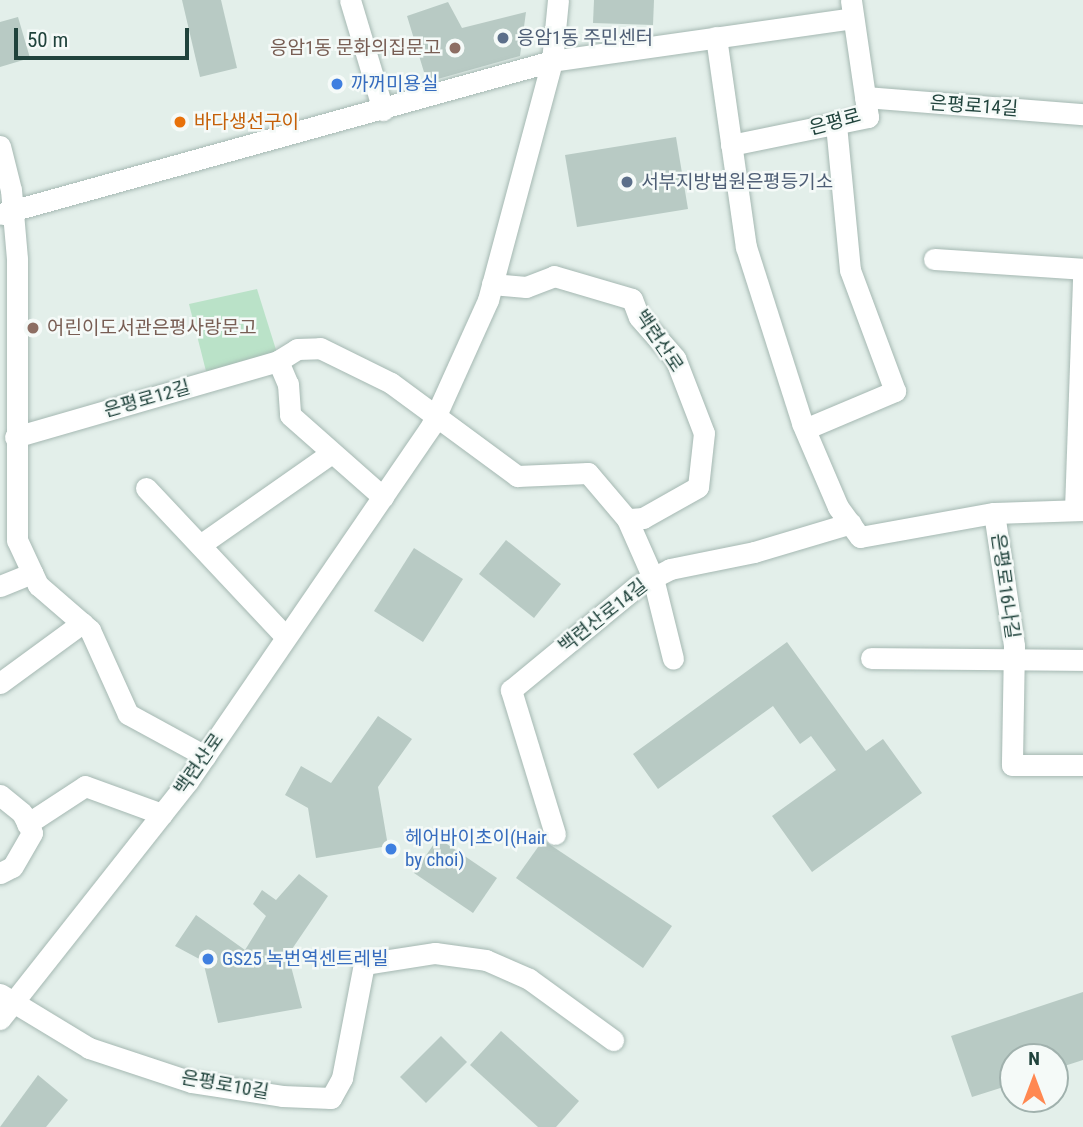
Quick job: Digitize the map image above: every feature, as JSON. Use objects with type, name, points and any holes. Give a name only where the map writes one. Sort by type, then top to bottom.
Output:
[{"type":"street","points":[[350,0],[383,110]]},
{"type":"street","name":"백련산로","points":[[4,1005],[162,814],[205,756],[434,420],[492,284],[552,61],[558,0]]},
{"type":"street","points":[[6,212],[383,110],[552,61],[716,37],[852,9]]},
{"type":"street","name":"은평로","points":[[731,145],[868,117],[852,9]]},
{"type":"street","points":[[716,37],[746,247],[805,429],[838,507],[860,537],[994,513],[1079,510],[1083,278]]},
{"type":"street","name":"은평로14길","points":[[865,97],[1083,114]]},
{"type":"street","points":[[805,429],[895,391],[850,270],[836,124]]},
{"type":"street","points":[[0,145],[6,212],[8,380],[15,437],[8,520],[38,585],[82,623],[116,679],[128,713],[205,756]]},
{"type":"street","points":[[934,259],[1083,270]]},
{"type":"street","name":"백련산로","points":[[492,284],[526,286],[554,276],[632,299],[639,317],[675,358],[704,433],[698,487],[643,518],[627,519]]},
{"type":"street","name":"은평로12길","points":[[15,437],[278,361],[297,349],[320,348],[377,375],[434,420]]},
{"type":"street","points":[[278,361],[288,384],[290,415],[330,454],[383,497]]},
{"type":"street","points":[[434,420],[517,476],[588,473],[627,519],[653,578],[673,659]]},
{"type":"street","points":[[200,545],[330,454]]},
{"type":"street","points":[[146,488],[286,637]]},
{"type":"street","name":"은평로16나길","points":[[994,513],[1013,659],[1012,765],[1083,765]]},
{"type":"street","name":"백련산로14길","points":[[555,834],[511,690],[653,578],[851,523]]},
{"type":"street","points":[[0,586],[32,573]]},
{"type":"street","points":[[0,683],[82,623]]},
{"type":"street","name":"은평로16나길","points":[[870,658],[1083,660]]},
{"type":"street","points":[[27,824],[85,786],[162,814]]},
{"type":"street","points":[[0,795],[27,824],[32,834],[12,867],[0,873]]},
{"type":"street","name":"은평로10길","points":[[4,1005],[89,1048],[192,1082],[331,1098],[342,1078],[364,964],[435,953],[486,960],[529,979],[613,1040]]},
{"type":"green space","points":[[257,289],[277,353],[207,375],[189,304]]},
{"type":"building","points":[[182,0],[221,0],[237,68],[200,77]]},
{"type":"building","points":[[594,0],[654,0],[653,25],[593,23]]},
{"type":"building","name":"응암1동 주민센터","points":[[448,2],[462,28],[526,12],[520,56],[427,82],[407,16]]},
{"type":"building","points":[[18,17],[30,58],[0,67],[0,22]]},
{"type":"building","name":"서부지방법원은평등기소","points":[[676,137],[688,209],[577,227],[565,155]]},
{"type":"building","points":[[506,540],[561,584],[534,618],[479,574]]},
{"type":"building","points":[[414,548],[463,579],[423,642],[374,611]]},
{"type":"building","points":[[787,642],[866,751],[883,739],[922,793],[812,872],[772,816],[836,770],[811,736],[800,744],[773,706],[658,789],[633,754]]},
{"type":"building","points":[[378,716],[412,739],[378,787],[388,846],[316,858],[308,808],[285,795],[301,766],[331,783]]},
{"type":"building","points":[[438,838],[497,878],[473,913],[414,873]]},
{"type":"building","points":[[543,840],[672,926],[643,968],[516,878]]},
{"type":"building","points":[[299,874],[328,896],[288,955],[302,1008],[218,1023],[203,961],[175,946],[196,915],[245,950],[266,916],[253,904],[262,890],[276,900]]},
{"type":"building","points":[[1083,992],[1083,1060],[1069,1064],[1069,1043],[999,1043],[999,1088],[972,1097],[951,1036]]},
{"type":"building","points":[[501,1031],[579,1101],[556,1127],[538,1127],[470,1065]]},
{"type":"building","points":[[441,1036],[467,1062],[426,1103],[400,1077]]},
{"type":"building","points":[[38,1075],[68,1100],[46,1127],[0,1127]]},
{"type":"place","name":"응암1동 주민센터","points":[[503,38]]},
{"type":"place","name":"응암1동 문화의집문고","points":[[455,48]]},
{"type":"place","name":"까꺼미용실","points":[[337,84]]},
{"type":"place","name":"바다생선구이","points":[[180,122]]},
{"type":"place","name":"서부지방법원은평등기소","points":[[627,182]]},
{"type":"place","name":"어린이도서관은평사랑문고","points":[[33,328]]},
{"type":"place","name":"헤어바이초이(Hair by choi)","points":[[391,849]]},
{"type":"place","name":"GS25 녹번역센트레빌","points":[[208,959]]}]
